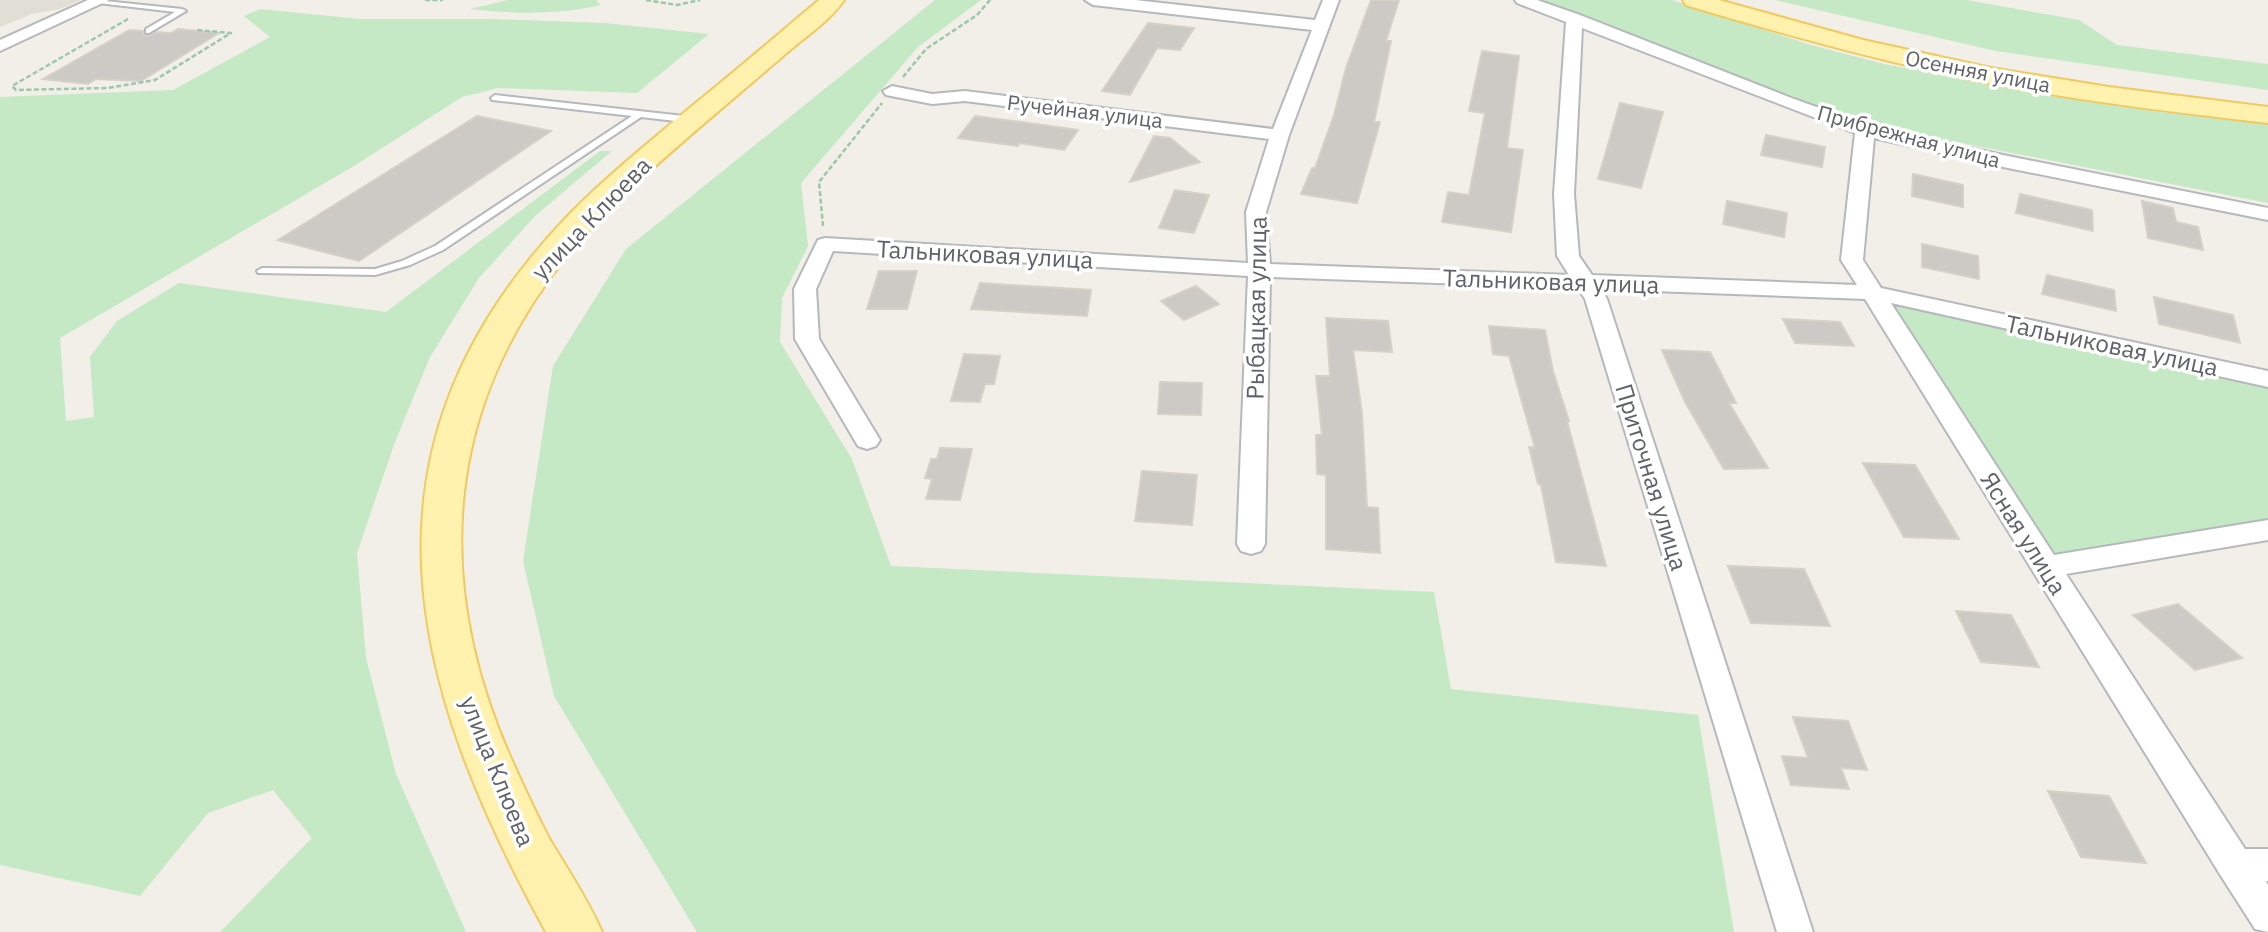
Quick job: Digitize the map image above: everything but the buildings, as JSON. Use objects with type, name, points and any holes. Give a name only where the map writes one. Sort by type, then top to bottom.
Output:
[{"type":"main road","name":"улица Клюева","points":[[575,932],[518,829],[480,739],[450,648],[439,563],[442,488],[457,422],[479,364],[501,321],[533,275],[564,239],[636,168],[833,0]]},
{"type":"main road","name":"Осенняя улица","points":[[1694,0],[1859,47],[1952,68],[2119,97],[2268,115]]},
{"type":"main road","name":"Осенняя улица","points":[[1728,0],[1864,38],[1957,59],[2112,85],[2268,105]]},
{"type":"street","points":[[1093,0],[1323,26]]},
{"type":"street","name":"Рыбацкая улица","points":[[1251,544],[1259,270],[1255,212],[1279,135],[1331,0]]},
{"type":"street","name":"Прибрежная улица","points":[[1523,0],[1788,103],[1865,130],[2003,161],[2268,214]]},
{"type":"street","points":[[0,46],[100,1]]},
{"type":"street","name":"Приточная улица","points":[[1574,18],[1564,194],[1568,256],[1596,299],[1795,932]]},
{"type":"street","name":"Ручейная улица","points":[[892,90],[932,99],[965,96],[1279,135]]},
{"type":"street","name":"Ясная улица","points":[[1865,130],[1852,260],[2268,917]]},
{"type":"street","points":[[825,244],[805,289],[807,340],[867,440]]},
{"type":"street","name":"Тальниковая улица","points":[[825,244],[1259,270],[1870,292],[2268,379]]},
{"type":"street","points":[[2046,567],[2268,530]]},
{"type":"street","points":[[2233,865],[2268,865]]},
{"type":"lane","points":[[100,1],[182,11],[149,31]]},
{"type":"lane","points":[[495,97],[693,120]]},
{"type":"lane","points":[[262,271],[375,272],[406,263],[439,248],[640,114]]},
{"type":"path","points":[[425,0],[443,0]]},
{"type":"path","points":[[646,0],[677,5],[700,0]]},
{"type":"path","points":[[825,244],[819,182],[926,48],[977,15],[990,0]]},
{"type":"path","points":[[147,8],[12,86],[16,90],[108,88],[155,80],[231,33],[197,30]]},
{"type":"shaded area","points":[[0,0],[81,0],[60,9],[32,14],[0,27]]},
{"type":"green space","points":[[508,0],[596,0],[601,5],[536,13],[470,9]]},
{"type":"green space","points":[[935,0],[981,0],[918,47],[801,183],[808,246],[782,298],[780,342],[852,459],[891,566],[1434,592],[1451,689],[1698,715],[1734,932],[697,932],[554,696],[523,561],[553,366],[626,249]]},
{"type":"green space","points":[[1532,0],[1672,0],[1811,45],[1884,64],[2032,92],[2268,123],[2268,203],[1870,125]]},
{"type":"green space","points":[[1775,0],[1966,0],[2079,20],[2117,45],[2268,64],[2268,90],[1996,51]]},
{"type":"green space","points":[[260,9],[360,19],[491,19],[605,23],[709,34],[637,93],[498,88],[462,97],[354,166],[60,338],[66,421],[94,417],[90,357],[117,321],[179,283],[386,312],[600,151],[612,151],[536,215],[479,278],[430,357],[395,442],[357,553],[366,658],[396,774],[466,932],[220,932],[312,838],[273,790],[208,813],[140,896],[0,865],[0,97],[173,90],[270,37],[244,16]]},
{"type":"green space","points":[[1882,299],[2268,384],[2268,521],[2052,557]]}]
